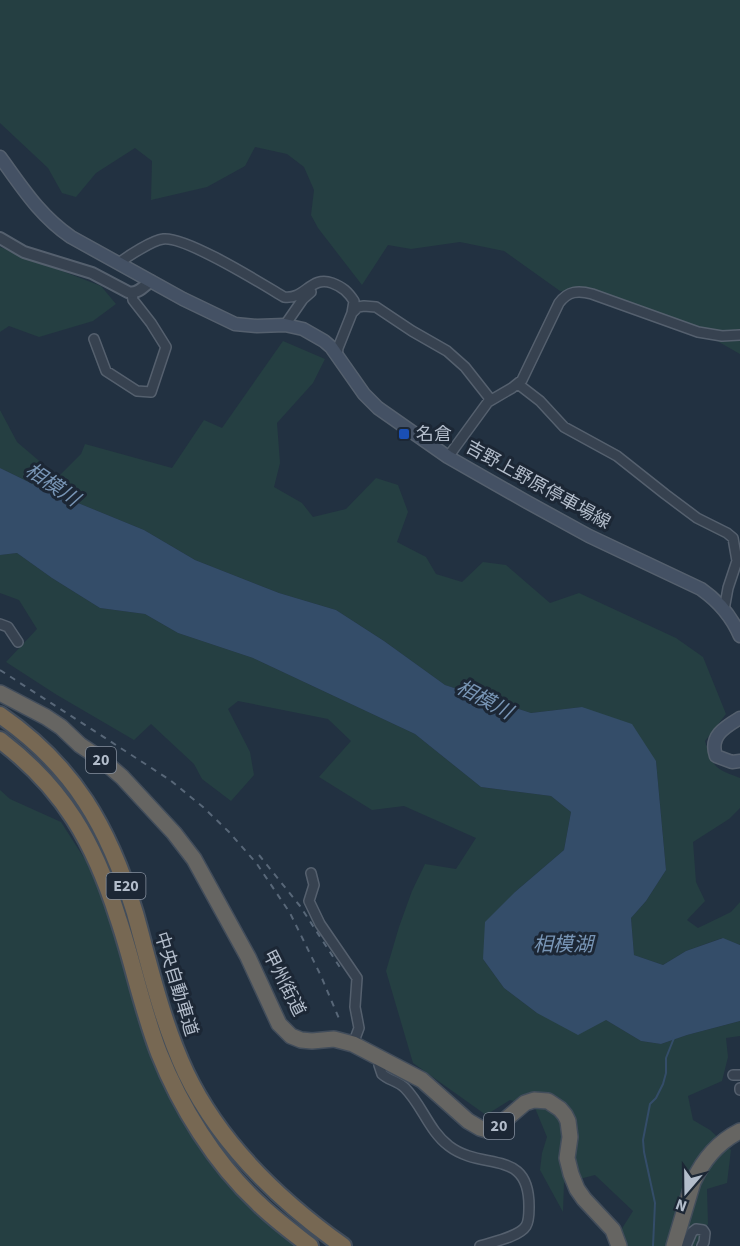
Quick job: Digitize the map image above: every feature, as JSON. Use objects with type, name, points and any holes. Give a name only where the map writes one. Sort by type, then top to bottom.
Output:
[{"type":"highway","name":"甲州街道","points":[[0,693],[46,717],[101,759],[122,777],[174,833],[194,859],[258,976],[276,1017],[291,1036],[301,1040],[334,1039],[353,1044],[422,1080],[468,1121],[486,1130],[493,1129],[525,1103],[534,1100],[554,1104],[566,1115],[568,1121],[570,1137],[567,1158],[571,1174],[584,1199],[613,1230],[619,1246]]},
{"type":"highway","name":"中央自動車道","points":[[0,715],[31,738],[67,774],[94,813],[105,834],[122,874],[163,1014],[175,1048],[195,1090],[218,1125],[258,1174],[293,1207],[344,1246]]},
{"type":"highway","name":"中央自動車道","points":[[0,740],[43,777],[58,794],[82,829],[101,868],[119,919],[159,1053],[199,1131],[240,1185],[310,1246]]},
{"type":"highway","points":[[674,1246],[697,1173],[712,1151],[740,1131]]},
{"type":"main road","name":"吉野上野原停車場線","points":[[0,157],[43,215],[71,237],[183,299],[235,324],[285,325],[303,329],[324,341],[331,347],[364,394],[378,408],[448,457],[526,502],[589,536],[701,589],[724,610],[740,636]]},
{"type":"main road","points":[[740,718],[720,732],[714,739],[713,748],[716,756],[732,762],[740,761]]},
{"type":"street","points":[[0,238],[24,252],[92,273],[132,294]]},
{"type":"street","points":[[119,263],[161,239],[173,238],[207,253],[284,297],[298,296],[320,282],[327,281],[341,286],[354,301],[354,306],[337,356]]},
{"type":"street","points":[[132,294],[151,281]]},
{"type":"street","points":[[285,325],[303,299],[313,290],[323,286],[341,286]]},
{"type":"street","points":[[448,457],[485,406],[519,384],[559,303],[576,291],[592,294],[698,332],[722,336],[740,335]]},
{"type":"street","points":[[94,339],[106,371],[137,391],[151,392],[166,347],[133,300],[132,294]]},
{"type":"street","points":[[352,313],[364,306],[376,307],[385,312],[447,351],[465,367],[491,400]]},
{"type":"street","points":[[519,384],[540,401],[564,427],[617,456],[698,518],[733,538],[737,561],[724,610]]},
{"type":"street","points":[[0,624],[8,627],[18,642]]},
{"type":"street","points":[[311,873],[314,885],[309,901],[320,924],[357,978],[355,1007],[360,1028],[353,1044]]},
{"type":"street","points":[[381,1059],[379,1065],[382,1074],[403,1086],[447,1144],[465,1155],[511,1166],[522,1176],[528,1193],[528,1220],[525,1226],[520,1232],[480,1246]]},
{"type":"street","points":[[686,1246],[692,1232],[696,1229],[703,1230],[705,1233],[702,1246]]},
{"type":"green space","points":[[0,0],[740,0],[740,354],[703,333],[625,300],[560,291],[504,251],[460,242],[411,249],[388,245],[362,285],[318,228],[311,215],[314,190],[304,167],[287,154],[255,147],[245,166],[207,187],[151,200],[152,161],[135,148],[96,173],[76,197],[62,193],[48,168],[0,123]]},
{"type":"green space","points":[[0,247],[101,286],[116,304],[93,321],[39,337],[9,326],[0,332]]},
{"type":"green space","points":[[283,341],[325,359],[313,383],[277,423],[280,463],[274,487],[302,503],[313,517],[346,509],[376,478],[398,485],[408,512],[397,542],[426,557],[436,574],[462,582],[483,562],[506,565],[550,603],[579,593],[676,638],[703,657],[726,714],[705,741],[710,757],[716,766],[740,778],[740,808],[729,819],[693,842],[696,882],[705,901],[687,920],[698,928],[731,912],[740,902],[740,945],[722,938],[686,951],[663,965],[634,955],[631,918],[646,901],[666,870],[656,761],[582,707],[531,713],[445,685],[336,610],[279,593],[195,560],[144,530],[39,487],[0,468],[0,410],[17,442],[58,477],[81,454],[85,444],[172,468],[204,420],[222,428]]},
{"type":"green space","points":[[17,553],[100,608],[145,614],[178,633],[253,658],[415,734],[481,787],[551,796],[571,812],[564,850],[515,892],[483,959],[504,988],[537,1013],[606,1020],[641,1041],[661,1044],[740,1021],[740,1036],[726,1038],[728,1057],[722,1081],[688,1096],[693,1120],[710,1130],[731,1150],[727,1183],[707,1189],[708,1224],[695,1246],[611,1246],[633,1211],[595,1175],[564,1183],[563,1212],[540,1170],[547,1137],[535,1108],[510,1100],[486,1115],[413,1063],[386,971],[412,891],[425,864],[456,869],[476,838],[404,806],[372,810],[319,777],[351,741],[328,719],[238,701],[228,709],[250,752],[254,775],[231,801],[202,779],[194,764],[151,724],[134,740],[57,695],[6,662],[37,629],[19,600],[0,593],[0,555]]},
{"type":"green space","points":[[0,790],[10,799],[61,822],[86,861],[112,917],[128,971],[226,1181],[258,1215],[295,1246],[0,1246]]},
{"type":"water","name":"相模湖","points":[[0,468],[39,487],[144,530],[195,560],[279,593],[336,610],[445,685],[531,713],[582,707],[632,724],[656,761],[666,870],[646,901],[631,918],[634,955],[663,965],[686,951],[723,938],[740,945],[740,1021],[661,1044],[641,1041],[606,1020],[578,1035],[537,1013],[504,988],[483,959],[485,922],[515,892],[564,850],[571,812],[551,796],[481,787],[415,734],[253,658],[178,633],[145,614],[100,608],[17,553],[0,555]]},
{"type":"waterway","points":[[653,1246],[655,1203],[643,1140],[650,1104],[663,1084],[666,1058],[674,1038]]},
{"type":"railway","points":[[0,670],[170,780],[229,832],[257,864],[290,913],[340,1021]]},
{"type":"railway","points":[[259,855],[300,906],[341,969]]},
{"type":"place","name":"名倉","points":[[404,434]]},
{"type":"water label","name":"相模川","points":[[52,485]]},
{"type":"water label","name":"相模川","points":[[484,700]]}]
